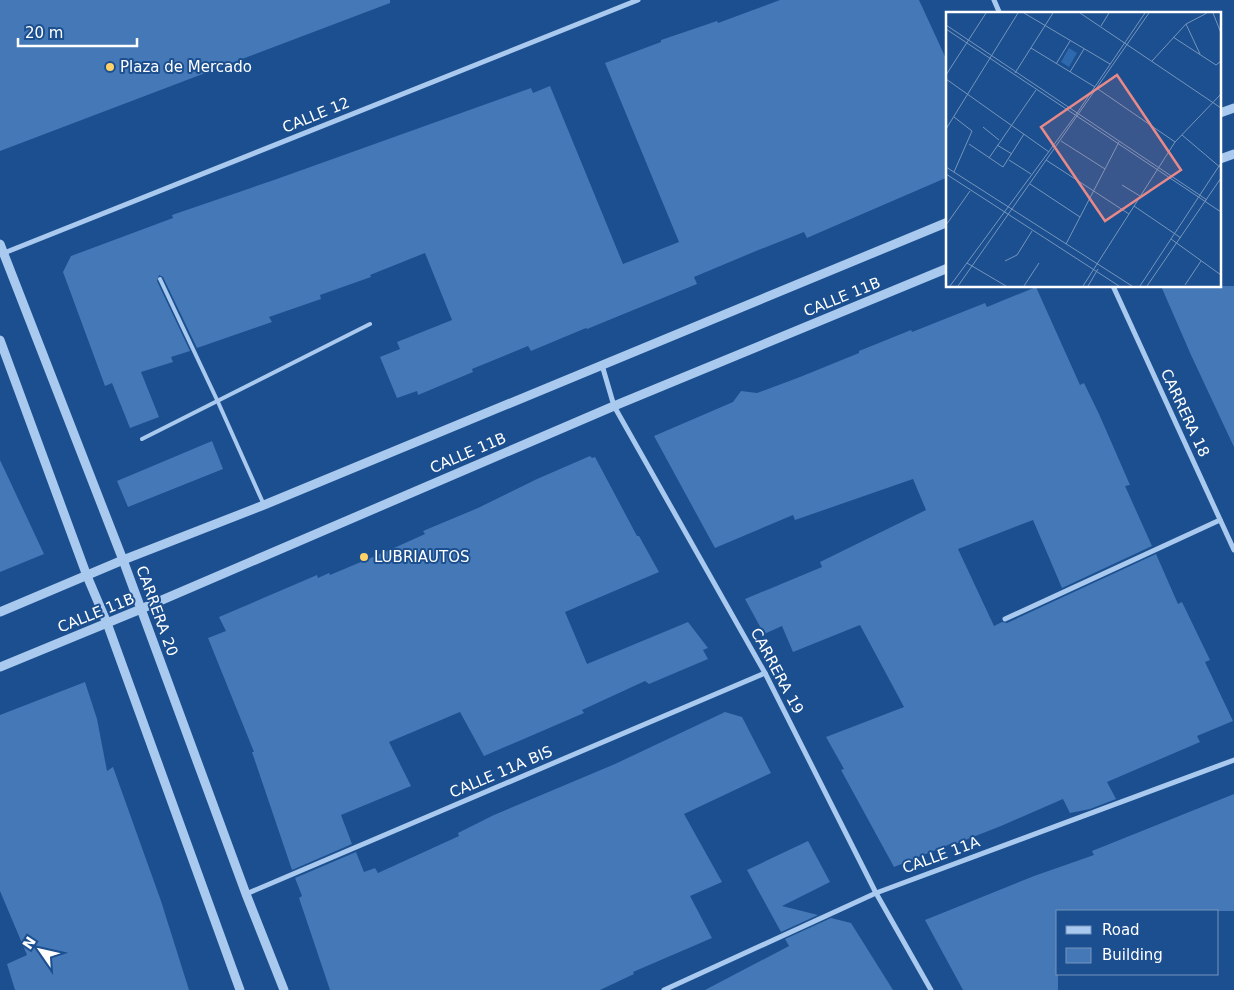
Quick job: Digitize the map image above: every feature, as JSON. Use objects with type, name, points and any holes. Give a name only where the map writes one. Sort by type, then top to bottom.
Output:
[{"type":"street","name":"CALLE 12","points":[[4,254],[638,0]]},
{"type":"street","points":[[994,0],[999,12]]},
{"type":"street","points":[[1222,112],[1234,108]]},
{"type":"street","points":[[1222,158],[1234,154]]},
{"type":"street","name":"CALLE 11B","points":[[0,612],[946,223]]},
{"type":"street","name":"CARRERA 20","points":[[0,244],[123,560],[246,894],[284,990]]},
{"type":"street","name":"CALLE 11B","points":[[0,667],[141,609],[614,406],[946,269]]},
{"type":"street","name":"CARRERA 18","points":[[1114,288],[1234,550]]},
{"type":"street","points":[[0,340],[87,576],[107,623],[240,990]]},
{"type":"street","name":"CARRERA 19","points":[[602,365],[614,406],[765,672],[876,893],[931,990]]},
{"type":"street","points":[[1005,619],[1220,520]]},
{"type":"street","name":"CALLE 11A BIS","points":[[246,894],[765,672]]},
{"type":"street","name":"CALLE 11A","points":[[664,990],[876,893],[1234,760]]},
{"type":"lane","points":[[160,279],[264,505]]},
{"type":"lane","points":[[142,439],[370,324]]},
{"type":"building","name":"Plaza de Mercado","points":[[0,0],[390,0],[390,3],[0,151]]},
{"type":"building","points":[[780,0],[919,0],[946,59],[946,178],[807,238],[804,232],[694,277],[697,284],[587,329],[531,351],[528,346],[472,369],[473,372],[418,395],[417,391],[397,398],[380,357],[400,349],[397,342],[452,320],[425,253],[370,275],[371,277],[320,295],[321,299],[269,317],[272,322],[197,348],[163,277],[159,275],[157,281],[190,351],[171,357],[173,362],[141,372],[159,417],[130,428],[112,383],[105,386],[63,272],[71,256],[173,218],[172,215],[531,88],[533,93],[550,86],[623,264],[679,242],[605,63],[661,42],[661,40],[717,21],[718,23]]},
{"type":"building","points":[[1222,286],[1234,286],[1234,447],[1162,288],[1222,288]]},
{"type":"building","points":[[1036,288],[1080,385],[1084,383],[1099,414],[1130,485],[1125,486],[1152,546],[1062,588],[1033,520],[958,549],[994,626],[1002,622],[1007,623],[1156,554],[1178,604],[1182,602],[1210,660],[1205,662],[1233,721],[1197,736],[1200,742],[1107,782],[1116,799],[1090,809],[1070,813],[1063,799],[1001,826],[955,844],[955,842],[894,867],[841,770],[844,769],[826,737],[904,707],[860,625],[793,652],[782,626],[764,634],[745,599],[822,567],[820,562],[926,510],[913,479],[795,520],[793,515],[715,548],[654,436],[733,402],[741,391],[757,393],[859,353],[859,351],[911,330],[912,332],[985,303],[987,307]]},
{"type":"building","points":[[212,441],[223,469],[128,507],[117,481]]},
{"type":"building","points":[[590,456],[592,458],[595,457],[637,536],[639,536],[659,572],[565,612],[587,664],[688,622],[708,648],[703,650],[708,659],[649,684],[645,681],[582,710],[584,713],[484,756],[460,712],[389,742],[411,786],[341,815],[352,844],[292,870],[252,752],[254,752],[208,638],[226,631],[219,617],[317,575],[318,578],[329,573],[330,575],[394,548],[425,534],[423,531],[478,508]]},
{"type":"building","points":[[0,460],[44,554],[0,572]]},
{"type":"building","points":[[85,682],[97,719],[107,771],[113,767],[161,901],[189,990],[15,990],[7,964],[27,955],[0,891],[0,715]]},
{"type":"building","points":[[725,712],[742,717],[771,773],[684,814],[722,882],[690,896],[712,938],[633,972],[634,974],[600,990],[330,990],[299,898],[302,896],[295,878],[356,852],[364,872],[375,868],[378,873],[459,836],[458,833],[494,815],[615,764]]},
{"type":"building","points":[[1234,794],[1234,911],[1056,910],[1056,975],[1058,975],[1058,990],[963,990],[925,920],[1034,876],[1094,855],[1092,851]]},
{"type":"building","points":[[808,841],[830,882],[782,906],[818,915],[781,932],[747,870]]},
{"type":"building","points":[[831,918],[851,923],[893,990],[705,990],[789,946],[785,939]]},
{"type":"place","name":"Plaza de Mercado","points":[[110,67]]},
{"type":"place","name":"LUBRIAUTOS","points":[[364,557]]}]
